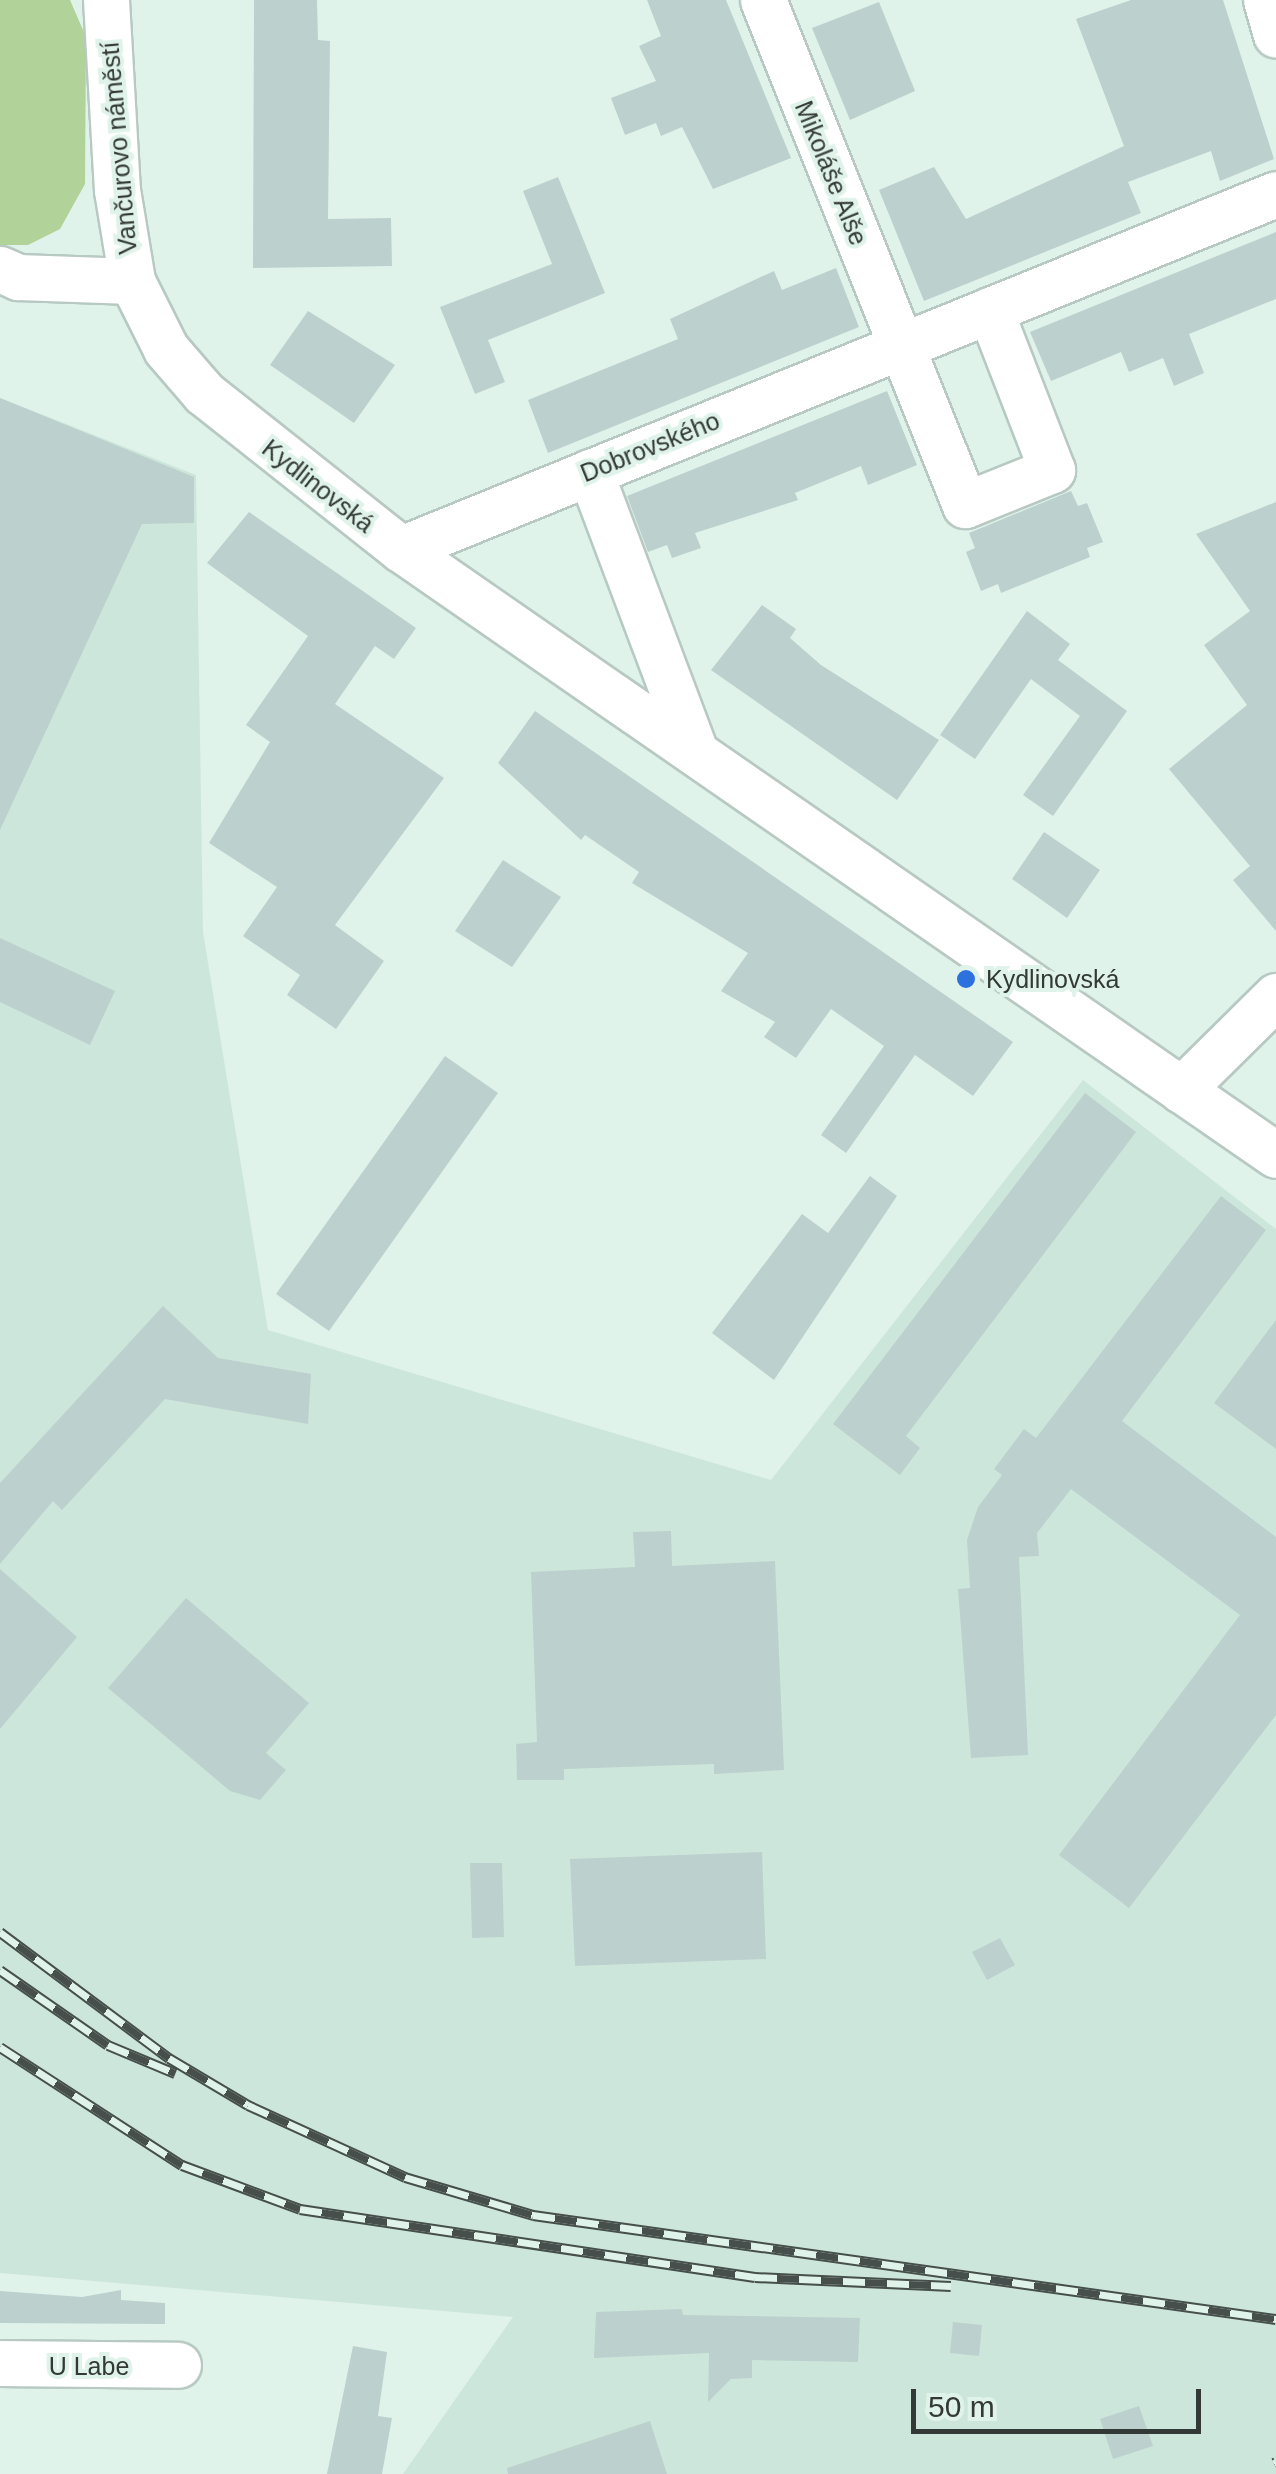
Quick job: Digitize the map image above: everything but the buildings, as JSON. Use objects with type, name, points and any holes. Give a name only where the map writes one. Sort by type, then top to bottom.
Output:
[{"type":"street","name":"Vančurovo náměstí","points":[[0,269],[18,277],[132,281],[118,190],[106,0]]},
{"type":"street","name":"Mikoláše Alše","points":[[763,0],[900,346]]},
{"type":"street","points":[[1266,0],[1276,35]]},
{"type":"street","name":"Dobrovského","points":[[401,549],[1276,194]]},
{"type":"street","name":"Kydlinovská","points":[[132,281],[166,349],[204,393],[401,549],[1276,1154]]},
{"type":"street","points":[[900,346],[964,505],[1017,484],[1052,470],[990,310]]},
{"type":"street","points":[[590,472],[695,752]]},
{"type":"street","points":[[1182,1090],[1276,996]]},
{"type":"street","name":"U Labe","points":[[0,2362],[178,2365]]},
{"type":"shaded area","points":[[0,398],[196,475],[203,932],[268,1330],[771,1480],[1083,1080],[1276,1229],[1276,2474],[403,2474],[513,2317],[0,2273]]},
{"type":"green space","points":[[0,0],[70,0],[86,37],[85,184],[60,229],[28,245],[0,245]]},
{"type":"railway","points":[[0,1932],[169,2058],[248,2105],[405,2177],[533,2215],[1276,2319]]},
{"type":"railway","points":[[0,1970],[108,2045],[175,2073]]},
{"type":"railway","points":[[0,2047],[182,2165],[300,2209],[755,2277],[951,2286]]},
{"type":"place","name":"Kydlinovská","points":[[966,979]]}]
